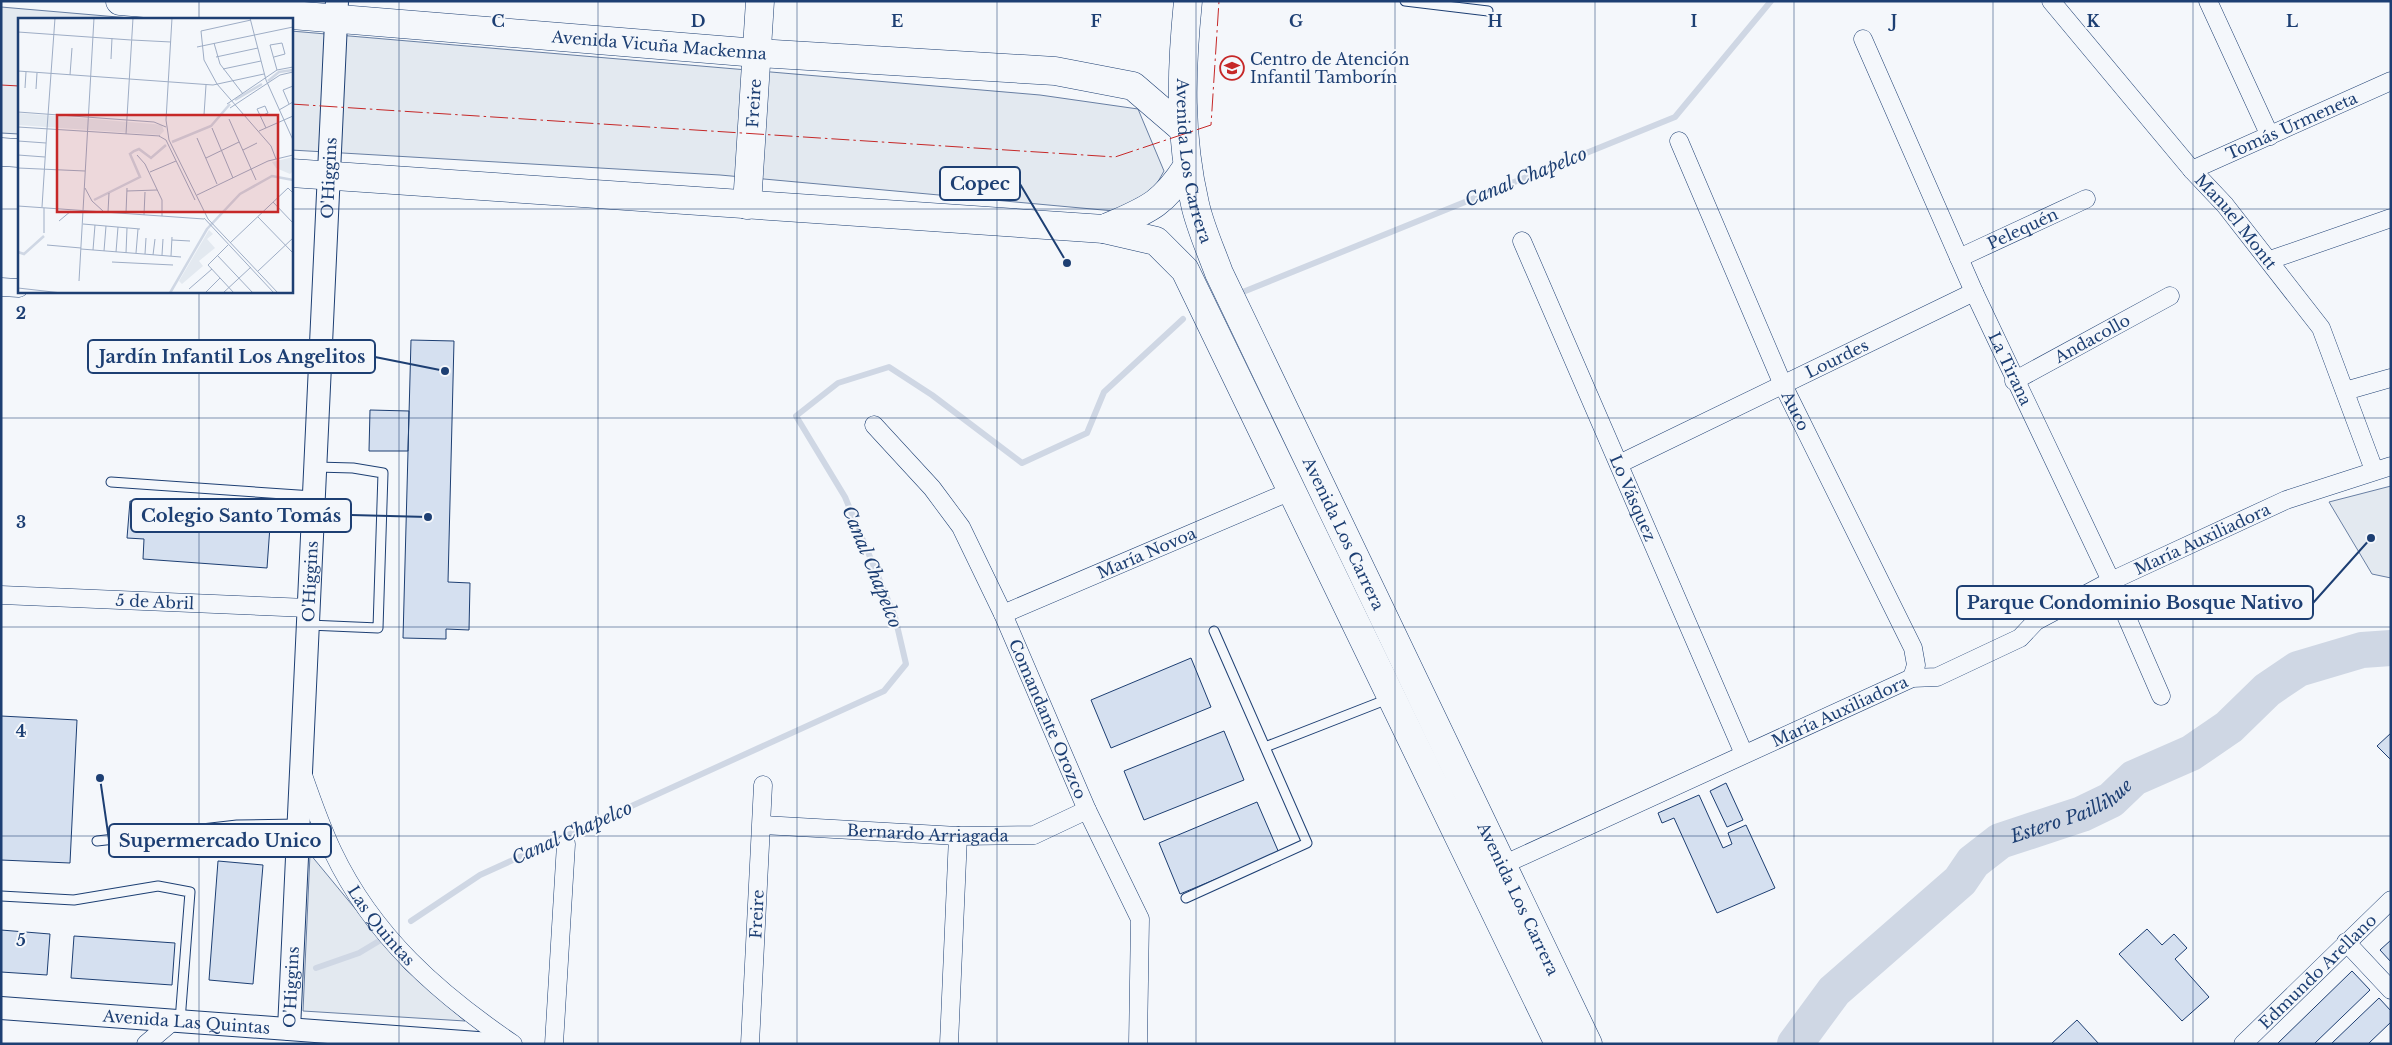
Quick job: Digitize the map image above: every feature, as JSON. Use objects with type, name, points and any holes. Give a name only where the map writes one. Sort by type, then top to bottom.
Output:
[{"type":"main road","name":"Avenida Vicuña Mackenna","points":[[120,1],[336,10],[757,53],[1055,72],[1133,86],[1182,129]]},
{"type":"main road","name":"Freire","points":[[746,205],[760,1]]},
{"type":"main road","name":"Avenida Los Carrera","points":[[1188,1],[1182,57],[1182,129],[1195,206],[1219,273],[1504,865],[1588,1044]]},
{"type":"main road","points":[[1,152],[18,154]]},
{"type":"main road","points":[[292,173],[1104,229],[1151,208],[1166,196],[1187,167]]},
{"type":"main road","name":"Avenida Los Carrera","points":[[1104,229],[1156,240],[1185,270],[1559,1044]]},
{"type":"street","name":"Manuel Montt","points":[[2051,1],[2192,170],[2225,205],[2270,260],[2321,328],[2345,391],[2382,468]]},
{"type":"street","points":[[2215,3],[2270,136]]},
{"type":"street","name":"O'Higgins","points":[[288,1036],[336,10]]},
{"type":"street","name":"La Tirana","points":[[1863,39],[1958,258],[2014,381],[2111,581],[2161,696]]},
{"type":"street","name":"Tomás Urmeneta","points":[[2192,170],[2391,81]]},
{"type":"street","name":"Auco","points":[[1679,141],[1783,385],[1913,648],[1916,666],[1912,678]]},
{"type":"street","name":"Pelequén","points":[[1958,258],[2086,199]]},
{"type":"street","points":[[2270,260],[2391,218]]},
{"type":"street","name":"Lo Vásquez","points":[[1522,242],[1744,754]]},
{"type":"street","points":[[1,287],[18,288]]},
{"type":"street","name":"Lourdes","points":[[1619,464],[1974,292]]},
{"type":"street","name":"Andacollo","points":[[2014,381],[2170,296]]},
{"type":"street","points":[[2345,391],[2391,378]]},
{"type":"street","name":"Comandante Orozco","points":[[874,425],[932,488],[961,527],[1003,614],[1086,810],[1140,919],[1138,1044]]},
{"type":"street","name":"María Auxiliadora","points":[[1478,877],[1912,678],[1938,677],[2020,638],[2036,620],[2111,581],[2286,500],[2382,468]]},
{"type":"street","name":"María Novoa","points":[[1003,614],[1291,491]]},
{"type":"street","name":"5 de Abril","points":[[1,595],[307,617]]},
{"type":"street","name":"Las Quintas","points":[[301,770],[334,853],[355,892],[381,928],[410,962],[442,993],[513,1044]]},
{"type":"street","name":"Freire","points":[[750,1044],[763,825],[763,785]]},
{"type":"street","name":"Bernardo Arriagada","points":[[763,825],[958,836],[1034,835],[1086,810]]},
{"type":"street","points":[[950,1044],[958,836]]},
{"type":"street","points":[[554,1044],[566,844]]},
{"type":"street","name":"Edmundo Arellano","points":[[2243,1044],[2391,900]]},
{"type":"street","points":[[2346,942],[2391,990]]},
{"type":"street","name":"Avenida Las Quintas","points":[[1,1008],[176,1021],[288,1036],[491,1044]]},
{"type":"street","points":[[146,1044],[176,1021]]},
{"type":"lane","points":[[1405,1],[1488,11]]},
{"type":"lane","points":[[307,617],[378,628],[383,473],[353,468],[315,467]]},
{"type":"lane","points":[[111,482],[313,496]]},
{"type":"lane","points":[[1186,898],[1307,844],[1214,631]]},
{"type":"lane","points":[[1265,747],[1391,698]]},
{"type":"lane","points":[[97,842],[237,825],[298,824]]},
{"type":"lane","points":[[1,896],[74,900],[158,886],[190,892],[176,1021]]},
{"type":"shaded area","points":[[1,7],[129,18],[18,18],[18,134],[1,133]]},
{"type":"shaded area","points":[[292,31],[1040,95],[1138,109],[1164,171],[1146,203],[1114,211],[720,175],[292,150]]},
{"type":"shaded area","points":[[2391,486],[2391,578],[2372,574],[2329,502]]},
{"type":"shaded area","points":[[310,854],[405,969],[465,1021],[303,1011]]},
{"type":"building","points":[[411,340],[454,341],[448,582],[470,583],[469,630],[446,629],[446,639],[403,638]]},
{"type":"building","points":[[370,410],[409,411],[408,451],[369,451]]},
{"type":"building","points":[[130,501],[271,512],[267,568],[143,559],[144,539],[127,538]]},
{"type":"building","points":[[1191,658],[1211,707],[1111,748],[1091,700]]},
{"type":"building","points":[[1,716],[77,720],[70,863],[1,860]]},
{"type":"building","points":[[1224,731],[1244,780],[1144,820],[1124,771]]},
{"type":"building","points":[[2391,733],[2391,760],[2377,746]]},
{"type":"building","points":[[1726,783],[1743,820],[1727,827],[1710,791]]},
{"type":"building","points":[[1699,795],[1723,848],[1732,844],[1728,833],[1746,825],[1775,888],[1717,913],[1674,818],[1662,823],[1658,813]]},
{"type":"building","points":[[1257,802],[1279,853],[1180,894],[1159,843]]},
{"type":"building","points":[[218,861],[263,865],[253,984],[209,980]]},
{"type":"building","points":[[2147,929],[2162,945],[2174,934],[2187,948],[2175,959],[2209,997],[2182,1021],[2119,954]]},
{"type":"building","points":[[1,930],[50,934],[47,975],[1,972]]},
{"type":"building","points":[[74,936],[175,943],[172,985],[71,978]]},
{"type":"building","points":[[2391,940],[2391,962],[2380,950]]},
{"type":"building","points":[[2352,971],[2370,990],[2314,1044],[2277,1044]]},
{"type":"building","points":[[2379,998],[2391,1011],[2391,1022],[2368,1044],[2331,1044]]},
{"type":"building","points":[[2077,1020],[2099,1044],[2051,1044]]},
{"type":"waterway","name":"Canal Chapelco","points":[[1238,294],[1675,117],[1771,1]]},
{"type":"waterway","name":"Canal Chapelco","points":[[411,921],[480,875],[884,691],[906,664],[895,617],[845,497],[796,416],[838,383],[889,367],[932,395],[1022,463],[1087,433],[1104,392],[1183,319]]},
{"type":"waterway","name":"Estero Paillihue","points":[[1795,1044],[1834,991],[1960,881],[1973,862],[2000,841],[2082,814],[2111,800],[2134,778],[2191,753],[2229,727],[2267,690],[2298,669],[2362,650],[2391,648]]},
{"type":"waterway","name":"Canal Chapelco","points":[[316,968],[359,953],[379,941]]},
{"type":"power","points":[[292,104],[1115,157],[1211,125],[1219,1]]},
{"type":"power","points":[[1,85],[18,86]]},
{"type":"place","name":"Centro de Atención Infantil Tamborín","points":[[1232,68]]},
{"type":"place","name":"Copec","points":[[1067,263]]},
{"type":"place","name":"Jardín Infantil Los Angelitos","points":[[445,371]]},
{"type":"place","name":"Colegio Santo Tomás","points":[[428,517]]},
{"type":"place","name":"Parque Condominio Bosque Nativo","points":[[2371,538]]},
{"type":"place","name":"Supermercado Unico","points":[[100,778]]}]
